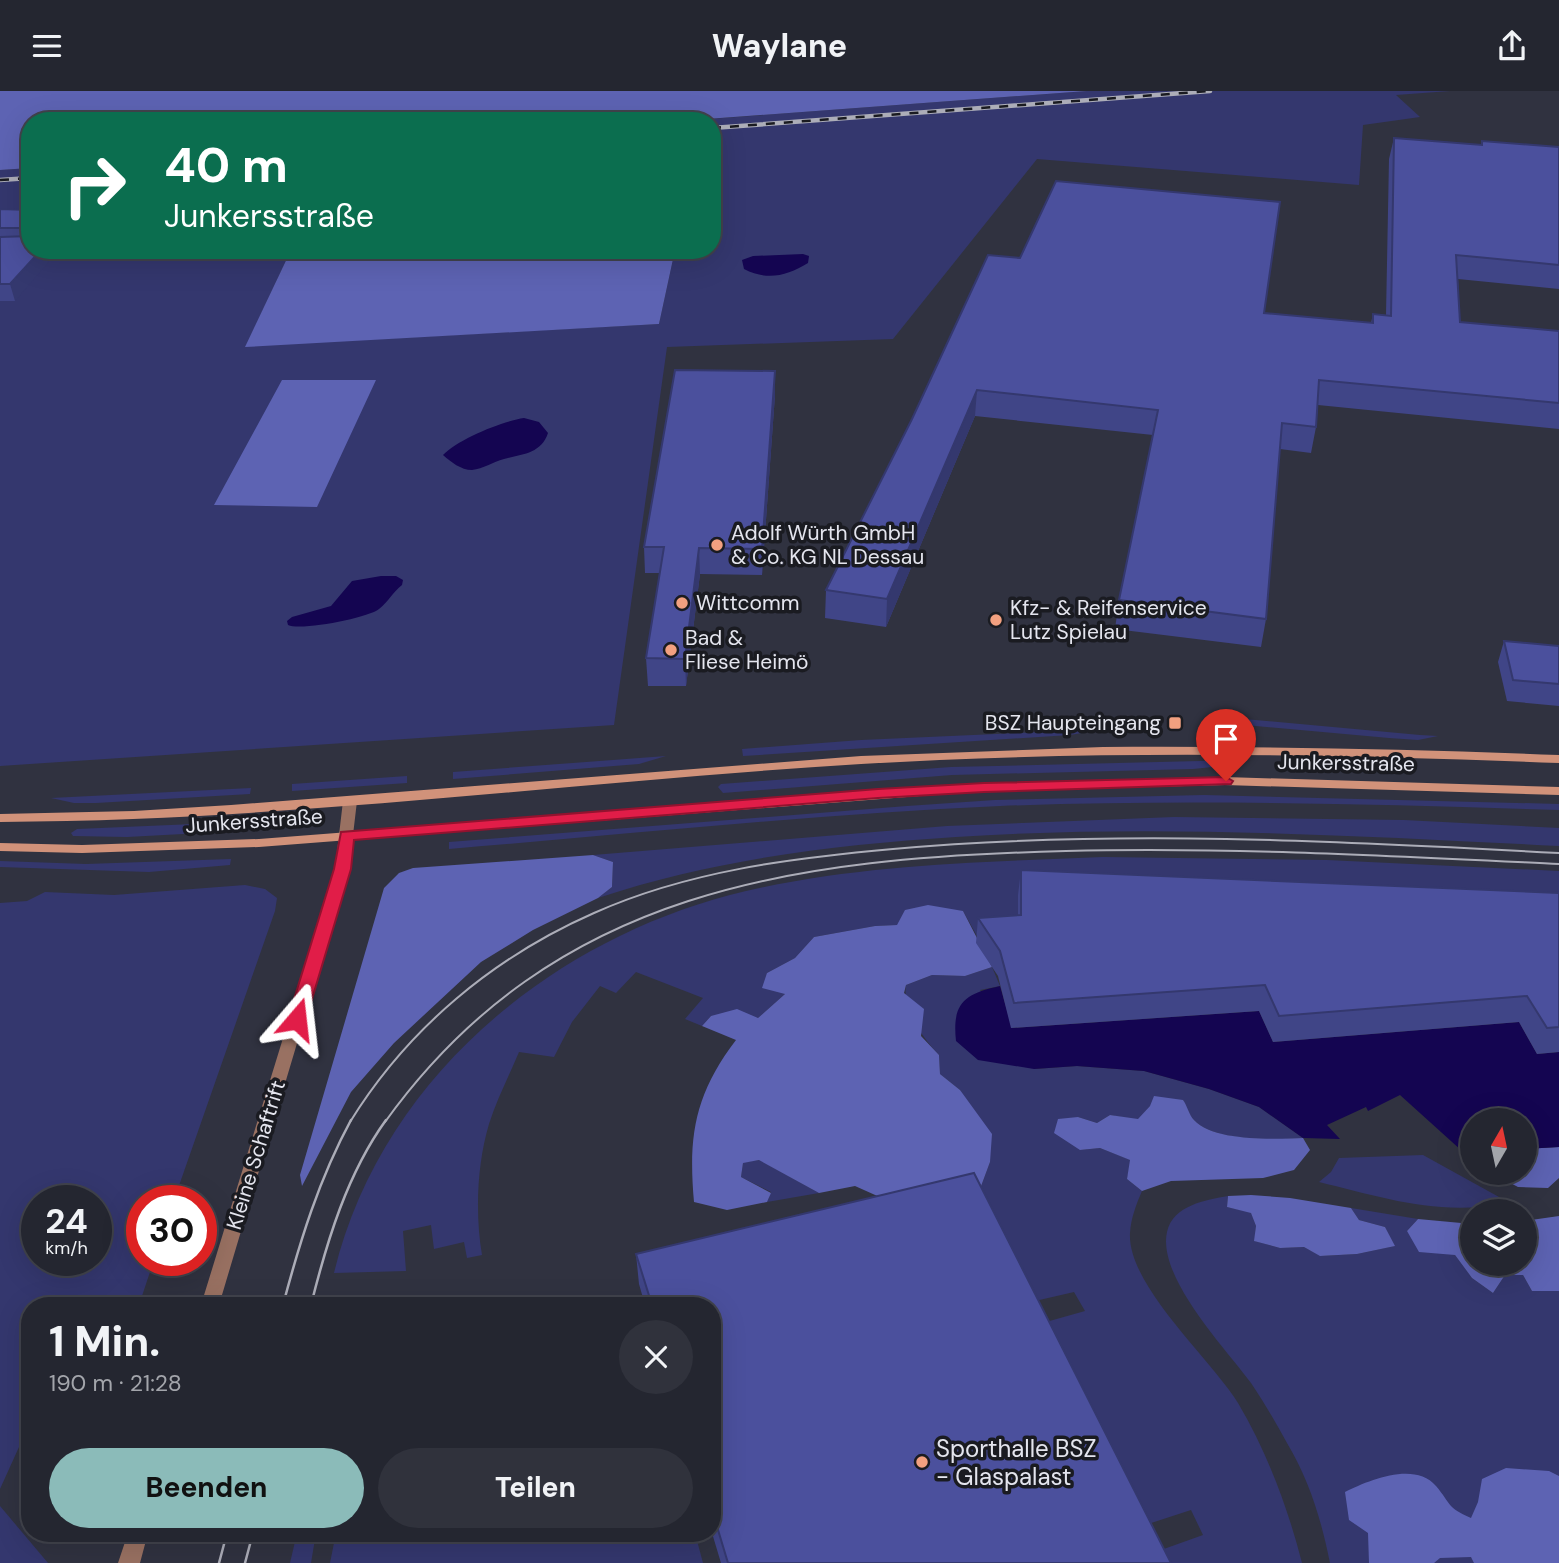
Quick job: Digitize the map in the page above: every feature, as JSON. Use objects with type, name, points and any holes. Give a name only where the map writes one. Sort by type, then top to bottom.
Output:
[{"type":"main road","name":"Junkersstraße","points":[[0,818],[134,815],[350,801],[830,763],[1029,752],[1249,749],[1559,759]]},
{"type":"main road","name":"Junkersstraße","points":[[0,846],[152,848],[998,787],[1226,781],[1559,791]]},
{"type":"street","name":"Kleine Schaftrift","points":[[212,1297],[342,869],[350,801]]},
{"type":"street","points":[[129,1563],[135,1542]]},
{"type":"shaded area","points":[[0,91],[1087,91],[721,118],[721,112],[21,112],[21,169],[0,170]]},
{"type":"shaded area","points":[[1087,91],[1450,91],[1396,95],[1420,117],[1363,125],[1359,185],[1037,159],[893,339],[667,347],[614,725],[0,766],[0,170],[21,169],[21,259],[287,259],[246,346],[659,324],[673,259],[721,259],[721,118]]},
{"type":"shaded area","points":[[753,256],[809,256],[808,263],[792,271],[769,276],[744,269],[742,260]]},
{"type":"shaded area","points":[[287,259],[673,259],[659,324],[245,347]]},
{"type":"shaded area","points":[[282,380],[376,380],[317,507],[214,505]]},
{"type":"shaded area","points":[[524,418],[539,422],[548,433],[541,445],[530,452],[472,470],[460,467],[443,455],[481,432]]},
{"type":"shaded area","points":[[396,576],[403,580],[402,585],[372,613],[320,625],[288,625],[287,621],[292,617],[331,606],[352,581]]},
{"type":"shaded area","points":[[1233,718],[1438,736],[1418,740],[1389,738],[1234,724]]},
{"type":"shaded area","points":[[1128,719],[1129,725],[1070,735],[743,756],[742,749],[861,740],[1041,732]]},
{"type":"shaded area","points":[[666,756],[639,764],[453,779],[453,772]]},
{"type":"shaded area","points":[[1242,760],[1242,764],[1193,769],[952,775],[723,793],[718,787],[721,784],[951,767]]},
{"type":"shaded area","points":[[407,776],[407,783],[292,791],[292,784]]},
{"type":"shaded area","points":[[251,788],[250,794],[96,803],[74,803],[51,798]]},
{"type":"shaded area","points":[[1204,795],[1559,804],[1559,810],[1350,804],[1000,806],[793,819],[449,849],[449,842],[907,806],[995,800]]},
{"type":"shaded area","points":[[1174,817],[1404,820],[1559,828],[1559,846],[1182,831],[956,837],[865,844],[775,856],[686,873],[598,898],[612,887],[613,862],[593,855],[947,826]]},
{"type":"shaded area","points":[[241,822],[239,831],[127,837],[73,836],[71,833],[77,829]]},
{"type":"shaded area","points":[[593,855],[613,862],[612,887],[598,898],[533,930],[481,962],[394,1043],[351,1092],[302,1186],[300,1175],[384,888],[399,873],[413,868]]},
{"type":"shaded area","points":[[1103,857],[1327,860],[1559,871],[1559,918],[1019,895],[1018,945],[981,943],[963,911],[897,925],[875,926],[814,937],[795,958],[767,973],[785,994],[758,1018],[711,1016],[702,1026],[685,1019],[703,998],[636,972],[616,993],[600,986],[572,1022],[554,1057],[519,1052],[492,1115],[485,1139],[478,1206],[482,1255],[467,1258],[464,1242],[434,1249],[431,1225],[403,1231],[406,1271],[334,1273],[357,1202],[391,1137],[434,1078],[486,1026],[544,980],[607,942],[675,912],[746,891],[790,882],[923,866]]},
{"type":"shaded area","points":[[231,859],[230,865],[149,872],[0,867],[0,861],[86,864]]},
{"type":"shaded area","points":[[245,885],[265,889],[277,898],[275,911],[179,1185],[126,1185],[126,1276],[149,1276],[142,1297],[21,1297],[21,1446],[0,1489],[0,903],[27,901],[45,892],[114,895]]},
{"type":"shaded area","points":[[928,905],[963,911],[992,967],[965,976],[932,975],[906,985],[904,993],[924,1009],[921,1036],[939,1055],[940,1074],[960,1090],[992,1134],[990,1162],[980,1189],[902,1207],[855,1186],[819,1193],[759,1160],[743,1163],[741,1177],[771,1193],[767,1202],[727,1210],[694,1202],[692,1156],[697,1116],[711,1079],[736,1040],[702,1026],[711,1016],[737,1009],[758,1018],[785,994],[762,988],[767,973],[795,958],[814,937],[875,926],[897,925],[905,910]]},
{"type":"shaded area","points":[[992,967],[1000,986],[980,990],[1034,1069],[1077,1066],[1144,1071],[1209,1089],[1259,1107],[1303,1138],[1246,1138],[1216,1132],[1194,1120],[1183,1100],[1150,1106],[1138,1120],[1110,1115],[1097,1123],[1078,1117],[1080,1150],[1100,1148],[1131,1160],[1127,1179],[1142,1191],[1130,1233],[1133,1253],[1142,1275],[1173,1321],[1225,1385],[1249,1422],[1276,1481],[1302,1563],[1167,1563],[1161,1550],[1203,1535],[1191,1510],[1145,1525],[1046,1322],[1085,1311],[1074,1292],[1035,1301],[980,1189],[990,1162],[960,1090],[940,1074],[939,1055],[920,1032],[907,1004],[906,985],[932,975],[965,976]]},
{"type":"shaded area","points":[[1000,986],[1012,1028],[1259,1011],[1273,1042],[1519,1022],[1537,1054],[1559,1052],[1559,1147],[1537,1148],[1537,1108],[1460,1108],[1460,1149],[1400,1095],[1368,1111],[1366,1107],[1327,1125],[1340,1139],[1303,1138],[1259,1107],[1209,1089],[1144,1071],[1077,1066],[1034,1069],[978,1060],[956,1041],[955,1028],[956,1017],[963,1002],[977,993]]},
{"type":"shaded area","points":[[1154,1096],[1183,1100],[1194,1120],[1216,1132],[1246,1138],[1303,1138],[1310,1150],[1294,1170],[1263,1178],[1171,1181],[1142,1191],[1127,1179],[1130,1160],[1100,1148],[1080,1150],[1054,1133],[1058,1119],[1078,1117],[1097,1123],[1110,1115],[1138,1119],[1150,1106]]},
{"type":"shaded area","points":[[1559,1147],[1559,1178],[1548,1188],[1514,1185],[1537,1185],[1537,1148]]},
{"type":"shaded area","points":[[1423,1155],[1460,1175],[1460,1185],[1477,1185],[1503,1199],[1460,1199],[1460,1208],[1436,1207],[1319,1182],[1331,1172],[1339,1158]]},
{"type":"shaded area","points":[[760,1160],[819,1193],[767,1202],[771,1192],[741,1177],[743,1162]]},
{"type":"shaded area","points":[[1251,1195],[1351,1208],[1359,1220],[1385,1227],[1395,1246],[1357,1254],[1320,1256],[1304,1247],[1280,1248],[1254,1241],[1256,1226],[1251,1213],[1227,1207],[1228,1196]]},
{"type":"shaded area","points":[[1228,1196],[1227,1207],[1251,1212],[1256,1226],[1255,1241],[1280,1248],[1304,1247],[1321,1256],[1357,1254],[1394,1246],[1385,1227],[1359,1220],[1351,1208],[1418,1219],[1407,1231],[1455,1255],[1460,1262],[1460,1276],[1471,1276],[1493,1293],[1504,1276],[1524,1276],[1532,1291],[1559,1291],[1559,1563],[1330,1563],[1314,1501],[1295,1458],[1251,1383],[1196,1312],[1172,1270],[1167,1250],[1170,1223],[1183,1210]]},
{"type":"shaded area","points":[[1559,1216],[1559,1291],[1532,1291],[1524,1276],[1537,1276],[1537,1219]]},
{"type":"shaded area","points":[[1418,1219],[1460,1223],[1460,1262],[1455,1255],[1419,1252],[1407,1231]]},
{"type":"shaded area","points":[[1471,1276],[1504,1276],[1493,1293]]},
{"type":"shaded area","points":[[1506,1468],[1549,1471],[1559,1476],[1559,1563],[1474,1563],[1471,1557],[1440,1558],[1434,1563],[1369,1563],[1368,1533],[1349,1520],[1345,1492],[1379,1478],[1416,1475],[1436,1486],[1453,1508],[1471,1518],[1478,1502],[1482,1479]]},
{"type":"shaded area","points":[[0,1506],[21,1531],[21,1542],[30,1542],[48,1563],[0,1563]]},
{"type":"shaded area","points":[[295,1542],[314,1542],[311,1563],[290,1563]]},
{"type":"shaded area","points":[[334,1542],[697,1542],[703,1563],[330,1563]]},
{"type":"building","points":[[1394,138],[1482,145],[1482,141],[1559,147],[1559,265],[1456,255],[1460,322],[1559,331],[1559,403],[1319,380],[1316,427],[1282,423],[1266,619],[1119,600],[1158,410],[977,390],[887,599],[826,590],[912,419],[988,255],[1020,258],[1056,181],[1280,202],[1264,313],[1373,323],[1373,314],[1391,316]]},
{"type":"building","points":[[0,209],[21,210],[21,228],[0,228]]},
{"type":"building","points":[[21,236],[21,259],[33,259],[10,284],[0,284],[0,237]]},
{"type":"building","points":[[675,370],[775,371],[762,549],[699,548],[685,659],[646,658],[664,547],[644,547]]},
{"type":"building","points":[[1504,641],[1559,646],[1559,684],[1513,680]]},
{"type":"building","points":[[1021,870],[1559,893],[1559,1027],[1547,1028],[1527,996],[1279,1016],[1265,985],[1014,1003],[1000,951],[978,918],[1021,915]]},
{"type":"building","name":"Sporthalle BSZ - Glaspalast","points":[[974,1173],[1171,1563],[728,1563],[721,1540],[721,1297],[649,1297],[636,1254]]},
{"type":"tram line","points":[[350,1122],[373,1088],[426,1026],[488,974],[522,951],[594,913],[666,887],[703,877],[779,862],[855,853],[1060,839],[1309,841],[1559,853]]},
{"type":"tram line","points":[[385,1122],[452,1043],[525,981],[604,935],[688,901],[777,878],[870,863],[1066,851],[1251,851],[1559,864]]},
{"type":"tram line","points":[[313,1297],[349,1185],[386,1120]]},
{"type":"tram line","points":[[285,1297],[311,1211],[350,1122]]},
{"type":"tram line","points":[[219,1563],[225,1542]]},
{"type":"tram line","points":[[245,1563],[251,1542]]},
{"type":"railway","points":[[721,127],[1210,91]]},
{"type":"railway","points":[[0,180],[21,179]]},
{"type":"place","name":"Adolf Würth GmbH & Co. KG NL Dessau","points":[[717,545]]},
{"type":"place","name":"Wittcomm","points":[[682,603]]},
{"type":"place","name":"Kfz- & Reifenservice Lutz Spielau","points":[[996,620]]},
{"type":"place","name":"Bad & Fliese Heimö","points":[[671,650]]},
{"type":"place","name":"BSZ Haupteingang","points":[[1175,723]]},
{"type":"place","name":"Sporthalle BSZ - Glaspalast","points":[[922,1462]]},
{"type":"route","points":[[297,1019],[344,865],[347,836],[984,787],[1226,781]]}]
